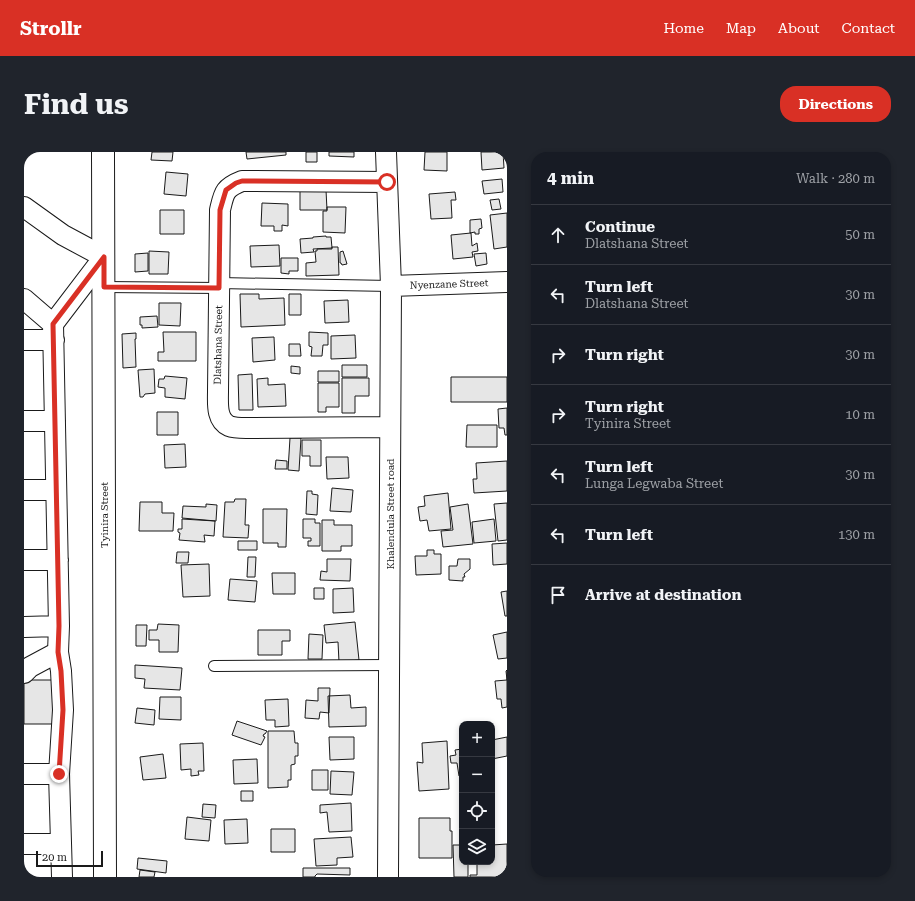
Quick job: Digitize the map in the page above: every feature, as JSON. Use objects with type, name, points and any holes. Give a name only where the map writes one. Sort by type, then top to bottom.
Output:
[{"type":"street","name":"Tyinira Street","points":[[103,152],[105,877]]},
{"type":"street","name":"Khalendula Street road","points":[[386,152],[391,286],[388,877]]},
{"type":"street","name":"Dlatshana Street","points":[[387,182],[242,181],[230,186],[226,190],[220,210],[218,410],[222,420],[230,426],[246,428],[390,426]]},
{"type":"street","points":[[24,207],[63,235],[104,257],[53,332],[58,560],[58,652],[61,671],[63,710],[59,774],[62,877]]},
{"type":"street","name":"Nyenzane Street","points":[[391,286],[507,282]]},
{"type":"street","points":[[24,299],[53,332]]},
{"type":"street","points":[[24,340],[53,332]]},
{"type":"street","points":[[24,421],[55,421]]},
{"type":"street","points":[[24,490],[56,490]]},
{"type":"street","points":[[24,560],[58,560]]},
{"type":"street","points":[[24,627],[59,626]]},
{"type":"street","points":[[24,673],[30,667],[58,652]]},
{"type":"street","points":[[24,774],[59,774]]},
{"type":"street","points":[[24,844],[61,844]]},
{"type":"lane","points":[[104,287],[391,286]]},
{"type":"lane","points":[[214,666],[389,665]]},
{"type":"building","points":[[152,152],[173,152],[172,161],[151,160]]},
{"type":"building","points":[[246,152],[286,152],[286,155],[247,159]]},
{"type":"building","points":[[306,152],[317,152],[317,162],[306,162]]},
{"type":"building","points":[[329,152],[354,152],[354,157],[329,156]]},
{"type":"building","points":[[425,152],[447,152],[447,171],[424,170]]},
{"type":"building","points":[[481,152],[503,152],[504,168],[482,170]]},
{"type":"building","points":[[166,172],[188,174],[186,196],[164,194]]},
{"type":"building","points":[[502,179],[503,192],[484,194],[482,181]]},
{"type":"building","points":[[300,190],[326,190],[327,210],[300,210]]},
{"type":"building","points":[[455,192],[456,200],[451,200],[452,218],[431,219],[429,194]]},
{"type":"building","points":[[499,199],[501,209],[492,210],[490,200]]},
{"type":"building","points":[[262,203],[288,204],[288,226],[282,225],[282,231],[274,231],[274,226],[261,226]]},
{"type":"building","points":[[327,207],[346,207],[345,233],[323,232],[323,211],[327,211]]},
{"type":"building","points":[[160,210],[184,210],[184,234],[160,234]]},
{"type":"building","points":[[507,213],[507,247],[494,249],[490,215]]},
{"type":"building","points":[[481,219],[482,228],[479,229],[479,234],[475,234],[475,232],[470,233],[470,220]]},
{"type":"building","points":[[471,233],[472,246],[477,243],[478,251],[472,252],[473,257],[453,259],[451,235]]},
{"type":"building","points":[[326,236],[331,237],[332,248],[313,249],[314,252],[301,253],[300,239]]},
{"type":"building","points":[[279,245],[280,266],[251,267],[250,246]]},
{"type":"building","points":[[332,247],[338,247],[339,275],[306,276],[306,263],[316,262],[315,251],[317,251],[317,249],[332,249]]},
{"type":"building","points":[[149,251],[169,252],[168,274],[149,274]]},
{"type":"building","points":[[343,251],[347,264],[342,265],[340,263],[340,252]]},
{"type":"building","points":[[148,253],[148,271],[135,272],[135,254]]},
{"type":"building","points":[[486,253],[487,264],[476,266],[474,254]]},
{"type":"building","points":[[281,258],[298,258],[298,271],[289,271],[289,274],[281,273]]},
{"type":"building","points":[[240,294],[259,294],[259,299],[284,298],[285,325],[241,327]]},
{"type":"building","points":[[289,294],[301,294],[301,315],[289,315]]},
{"type":"building","points":[[348,300],[349,322],[325,323],[324,301]]},
{"type":"building","points":[[159,303],[181,303],[180,326],[159,325]]},
{"type":"building","points":[[157,316],[158,327],[142,328],[142,325],[140,325],[140,317]]},
{"type":"building","points":[[163,332],[196,332],[196,361],[158,361],[158,352],[164,352]]},
{"type":"building","points":[[309,332],[328,333],[328,345],[323,345],[322,356],[311,356],[312,347],[309,346]]},
{"type":"building","points":[[136,333],[136,367],[123,368],[122,334]]},
{"type":"building","points":[[355,335],[356,358],[331,359],[331,336]]},
{"type":"building","points":[[274,337],[275,360],[253,362],[252,338]]},
{"type":"building","points":[[289,344],[300,344],[301,356],[289,356]]},
{"type":"building","points":[[342,365],[367,365],[367,377],[342,377]]},
{"type":"building","points":[[291,366],[300,367],[300,374],[291,373]]},
{"type":"building","points":[[154,369],[155,393],[145,394],[143,397],[140,397],[138,370]]},
{"type":"building","points":[[318,371],[339,371],[339,382],[318,382]]},
{"type":"building","points":[[252,374],[253,410],[239,410],[238,375]]},
{"type":"building","points":[[165,376],[187,378],[185,399],[165,397],[165,388],[158,387],[159,379],[164,379]]},
{"type":"building","points":[[451,377],[507,377],[507,402],[451,402]]},
{"type":"building","points":[[268,378],[268,385],[285,384],[286,406],[258,407],[257,379]]},
{"type":"building","points":[[342,378],[369,378],[369,396],[355,396],[355,413],[342,413]]},
{"type":"building","points":[[318,383],[339,383],[339,407],[326,407],[326,412],[318,412]]},
{"type":"building","points":[[507,408],[507,435],[505,435],[504,428],[499,428],[498,409]]},
{"type":"building","points":[[157,412],[178,412],[178,435],[157,435]]},
{"type":"building","points":[[467,425],[497,425],[497,447],[466,447]]},
{"type":"building","points":[[290,438],[301,438],[299,471],[288,470]]},
{"type":"building","points":[[302,440],[321,440],[321,466],[310,466],[310,456],[302,456]]},
{"type":"building","points":[[185,444],[186,467],[165,468],[164,445]]},
{"type":"building","points":[[326,457],[348,457],[349,478],[327,479]]},
{"type":"building","points":[[276,460],[287,461],[287,469],[275,469]]},
{"type":"building","points":[[507,461],[507,491],[474,493],[473,479],[477,479],[476,463]]},
{"type":"building","points":[[332,488],[353,490],[351,512],[330,511]]},
{"type":"building","points":[[307,491],[312,491],[312,494],[318,495],[317,515],[306,514]]},
{"type":"building","points":[[448,493],[451,529],[429,531],[427,520],[420,521],[418,507],[425,506],[424,496]]},
{"type":"building","points":[[235,499],[246,499],[245,525],[249,525],[248,538],[223,537],[225,502],[234,502]]},
{"type":"building","points":[[140,502],[162,502],[162,513],[174,513],[173,531],[139,531]]},
{"type":"building","points":[[507,503],[507,540],[498,541],[494,504]]},
{"type":"building","points":[[206,504],[217,505],[216,521],[182,518],[183,506],[206,507]]},
{"type":"building","points":[[468,504],[473,544],[443,547],[441,531],[453,530],[450,507]]},
{"type":"building","points":[[263,509],[287,509],[286,547],[278,547],[278,543],[263,543]]},
{"type":"building","points":[[182,519],[215,521],[214,536],[204,535],[205,542],[179,540],[180,533],[178,532],[178,529],[182,529]]},
{"type":"building","points":[[303,519],[315,519],[315,523],[320,523],[320,546],[308,546],[308,541],[311,541],[311,538],[303,538]]},
{"type":"building","points":[[494,519],[496,541],[474,543],[472,522]]},
{"type":"building","points":[[322,520],[334,520],[334,525],[352,525],[352,546],[341,546],[341,551],[322,551]]},
{"type":"building","points":[[238,541],[257,541],[257,550],[238,550]]},
{"type":"building","points":[[507,543],[507,564],[493,565],[492,544]]},
{"type":"building","points":[[427,550],[434,550],[434,554],[441,554],[441,574],[416,575],[415,556],[427,556]]},
{"type":"building","points":[[177,552],[189,552],[188,563],[176,563]]},
{"type":"building","points":[[248,557],[256,557],[255,577],[247,577]]},
{"type":"building","points":[[327,559],[351,559],[350,581],[320,580],[321,571],[327,572]]},
{"type":"building","points":[[458,559],[470,559],[470,569],[464,574],[465,577],[463,577],[463,581],[449,580],[449,566],[457,566]]},
{"type":"building","points":[[209,564],[210,596],[183,597],[181,565]]},
{"type":"building","points":[[272,573],[295,573],[295,594],[273,594]]},
{"type":"building","points":[[230,579],[257,581],[255,602],[228,600]]},
{"type":"building","points":[[314,588],[324,588],[324,599],[314,599]]},
{"type":"building","points":[[353,588],[354,612],[333,613],[333,589]]},
{"type":"building","points":[[507,591],[507,616],[505,616],[501,592]]},
{"type":"building","points":[[355,622],[359,660],[339,662],[338,642],[326,643],[324,625]]},
{"type":"building","points":[[158,624],[179,625],[178,652],[159,652],[159,640],[149,640],[149,630],[157,630]]},
{"type":"building","points":[[136,625],[147,625],[146,646],[136,646]]},
{"type":"building","points":[[258,630],[290,630],[290,641],[282,641],[282,655],[258,655]]},
{"type":"building","points":[[507,632],[507,658],[498,659],[493,635]]},
{"type":"building","points":[[309,634],[323,635],[322,659],[308,659]]},
{"type":"building","points":[[135,665],[182,668],[180,690],[144,688],[145,679],[135,678]]},
{"type":"building","points":[[24,680],[57,680],[58,724],[24,724]]},
{"type":"building","points":[[507,680],[507,707],[502,708],[501,699],[497,699],[495,681]]},
{"type":"building","points":[[318,688],[330,688],[329,713],[320,712],[319,719],[305,718],[306,700],[318,701]]},
{"type":"building","points":[[350,695],[351,708],[366,707],[366,726],[329,727],[328,696]]},
{"type":"building","points":[[160,697],[181,697],[181,720],[159,719]]},
{"type":"building","points":[[288,699],[289,726],[275,727],[275,720],[266,720],[265,700]]},
{"type":"building","points":[[137,708],[155,710],[154,725],[135,723]]},
{"type":"building","points":[[237,721],[267,731],[263,736],[265,737],[261,745],[232,735]]},
{"type":"building","points":[[268,731],[294,731],[295,743],[298,743],[298,756],[295,756],[295,764],[291,765],[291,780],[288,780],[288,787],[268,788]]},
{"type":"building","points":[[329,737],[354,737],[354,759],[330,760]]},
{"type":"building","points":[[507,737],[507,756],[495,758],[495,739]]},
{"type":"building","points":[[447,741],[449,789],[419,791],[417,762],[423,763],[422,743]]},
{"type":"building","points":[[203,743],[204,771],[198,771],[199,775],[191,776],[191,769],[181,770],[180,744]]},
{"type":"building","points":[[459,749],[459,776],[457,763],[451,763],[450,756],[456,755],[455,750]]},
{"type":"building","points":[[163,754],[166,778],[143,780],[140,757]]},
{"type":"building","points":[[257,759],[258,783],[234,784],[233,760]]},
{"type":"building","points":[[312,770],[328,770],[328,790],[312,790]]},
{"type":"building","points":[[331,771],[354,772],[352,795],[330,794]]},
{"type":"building","points":[[241,791],[253,791],[253,801],[241,801]]},
{"type":"building","points":[[351,803],[352,831],[329,832],[327,812],[320,813],[320,805]]},
{"type":"building","points":[[203,804],[216,805],[215,818],[202,817]]},
{"type":"building","points":[[187,817],[211,820],[209,841],[185,839]]},
{"type":"building","points":[[419,818],[450,818],[450,831],[452,831],[452,858],[419,858]]},
{"type":"building","points":[[247,819],[248,843],[225,844],[224,820]]},
{"type":"building","points":[[271,829],[295,829],[295,852],[271,852]]},
{"type":"building","points":[[351,837],[353,857],[337,858],[337,865],[316,866],[314,839]]},
{"type":"building","points":[[507,844],[507,877],[470,877],[470,875],[477,875],[477,865],[495,865],[495,845]]},
{"type":"building","points":[[453,845],[459,845],[459,865],[468,865],[468,877],[454,877]]},
{"type":"building","points":[[138,858],[167,861],[166,873],[137,869]]},
{"type":"building","points":[[303,868],[350,868],[350,875],[317,874],[315,877],[303,877]]},
{"type":"building","points":[[140,870],[155,872],[154,877],[139,877]]},
{"type":"route","points":[[59,774],[63,710],[61,671],[58,652],[59,626],[53,324],[104,257],[104,287],[219,288],[220,210],[226,190],[236,183],[242,181],[387,182]]}]
